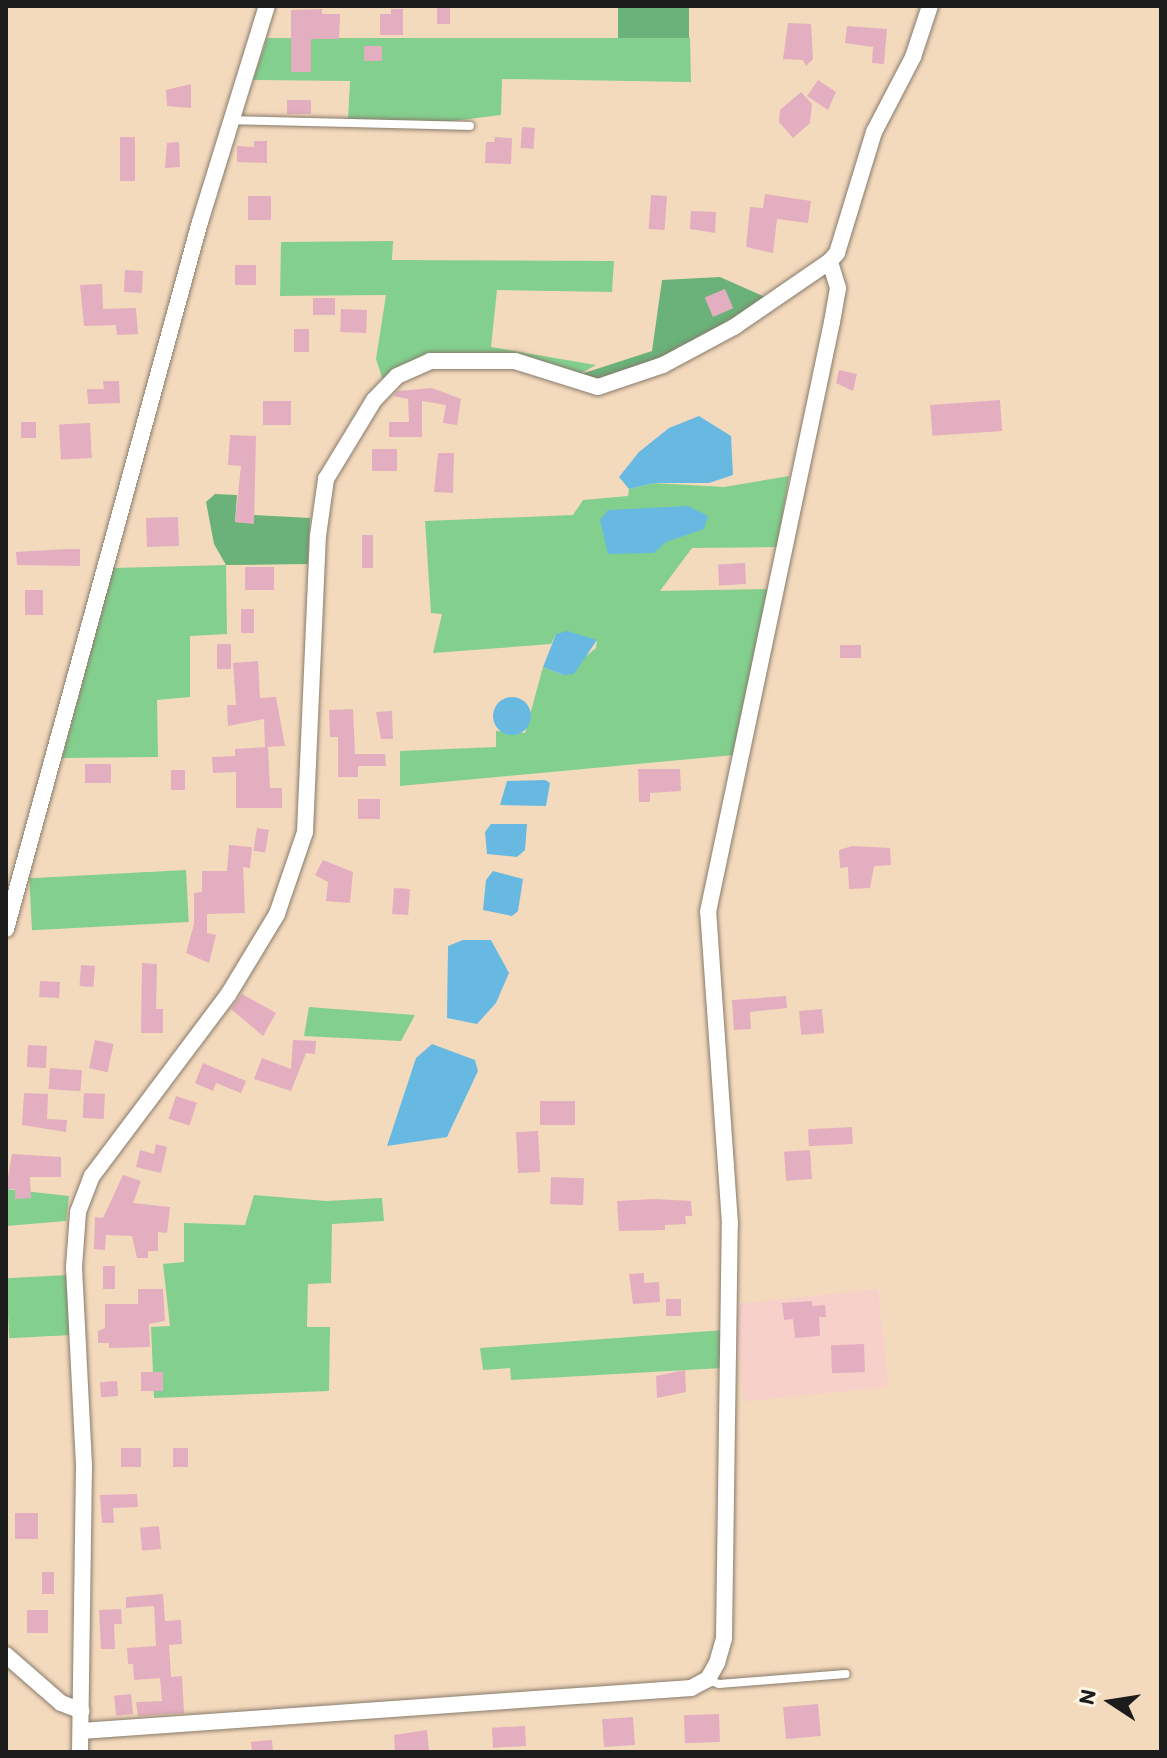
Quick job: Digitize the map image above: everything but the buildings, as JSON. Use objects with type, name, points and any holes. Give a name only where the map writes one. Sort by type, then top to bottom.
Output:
[{"type":"street","points":[[6,929],[230,120],[267,6]]},
{"type":"street","points":[[80,1752],[84,1465],[74,1267],[78,1212],[92,1176],[228,995],[277,914],[305,832],[318,536],[326,479],[374,400],[397,376],[430,361],[515,361],[598,387],[663,365],[734,327],[830,261],[837,253],[865,155],[913,57],[930,6]]},
{"type":"street","points":[[81,1731],[691,1688],[708,1679],[724,1638],[730,1224],[708,912],[832,322],[838,288],[830,261]]},
{"type":"street","points":[[6,1655],[61,1703],[82,1711]]},
{"type":"lane","points":[[230,120],[470,126]]},
{"type":"lane","points":[[708,1679],[719,1684],[846,1674]]},
{"type":"shaded area","points":[[878,1289],[888,1386],[744,1402],[734,1304]]},
{"type":"green space","points":[[618,6],[689,6],[689,38],[618,38]]},
{"type":"green space","points":[[267,38],[690,38],[691,82],[502,79],[501,115],[444,122],[348,120],[350,81],[253,80]]},
{"type":"green space","points":[[393,241],[392,260],[614,261],[612,292],[497,290],[491,347],[596,365],[578,375],[458,356],[383,380],[376,359],[386,295],[280,296],[281,242]]},
{"type":"green space","points":[[720,277],[765,297],[731,323],[663,360],[600,381],[578,375],[652,351],[662,280]]},
{"type":"green space","points":[[789,476],[777,547],[692,548],[660,591],[769,589],[734,755],[400,786],[400,751],[496,747],[496,731],[525,733],[543,667],[563,675],[596,648],[597,641],[556,634],[551,644],[433,653],[442,614],[431,613],[425,521],[573,515],[583,500],[628,496],[629,489],[654,483],[724,487]]},
{"type":"green space","points":[[215,494],[237,495],[235,522],[253,523],[254,515],[310,518],[308,564],[226,565],[214,544],[206,502]]},
{"type":"green space","points":[[226,565],[227,634],[190,636],[190,697],[157,700],[158,757],[62,758],[113,568]]},
{"type":"green space","points":[[186,870],[189,922],[32,930],[29,878]]},
{"type":"green space","points":[[309,1007],[415,1015],[401,1041],[304,1036]]},
{"type":"green space","points":[[6,1189],[69,1196],[66,1221],[6,1226]]},
{"type":"green space","points":[[254,1195],[326,1201],[382,1198],[384,1221],[332,1224],[331,1283],[308,1284],[307,1327],[330,1327],[329,1391],[154,1398],[151,1327],[170,1326],[163,1264],[184,1262],[184,1223],[245,1225]]},
{"type":"green space","points":[[68,1275],[71,1335],[9,1338],[6,1278]]},
{"type":"green space","points":[[724,1330],[722,1368],[511,1380],[510,1368],[483,1370],[480,1348]]},
{"type":"water","points":[[699,416],[731,436],[733,475],[709,483],[654,483],[629,489],[619,477],[639,452],[669,428]]},
{"type":"water","points":[[688,506],[708,516],[704,529],[666,542],[654,553],[608,554],[600,520],[608,510]]},
{"type":"water","points":[[567,631],[597,640],[574,674],[563,675],[543,667],[556,634]]},
{"type":"water","points":[[512,697],[525,703],[531,716],[525,729],[512,735],[499,729],[493,716],[499,703]]},
{"type":"water","points":[[545,780],[550,783],[546,806],[500,805],[507,781]]},
{"type":"water","points":[[491,824],[527,824],[525,850],[517,857],[487,854],[485,832]]},
{"type":"water","points":[[493,871],[523,879],[518,911],[512,916],[483,910],[486,880]]},
{"type":"water","points":[[463,940],[491,940],[509,973],[496,1003],[477,1024],[447,1018],[448,946]]},
{"type":"water","points":[[432,1044],[475,1060],[478,1071],[447,1137],[387,1146],[416,1058]]}]
